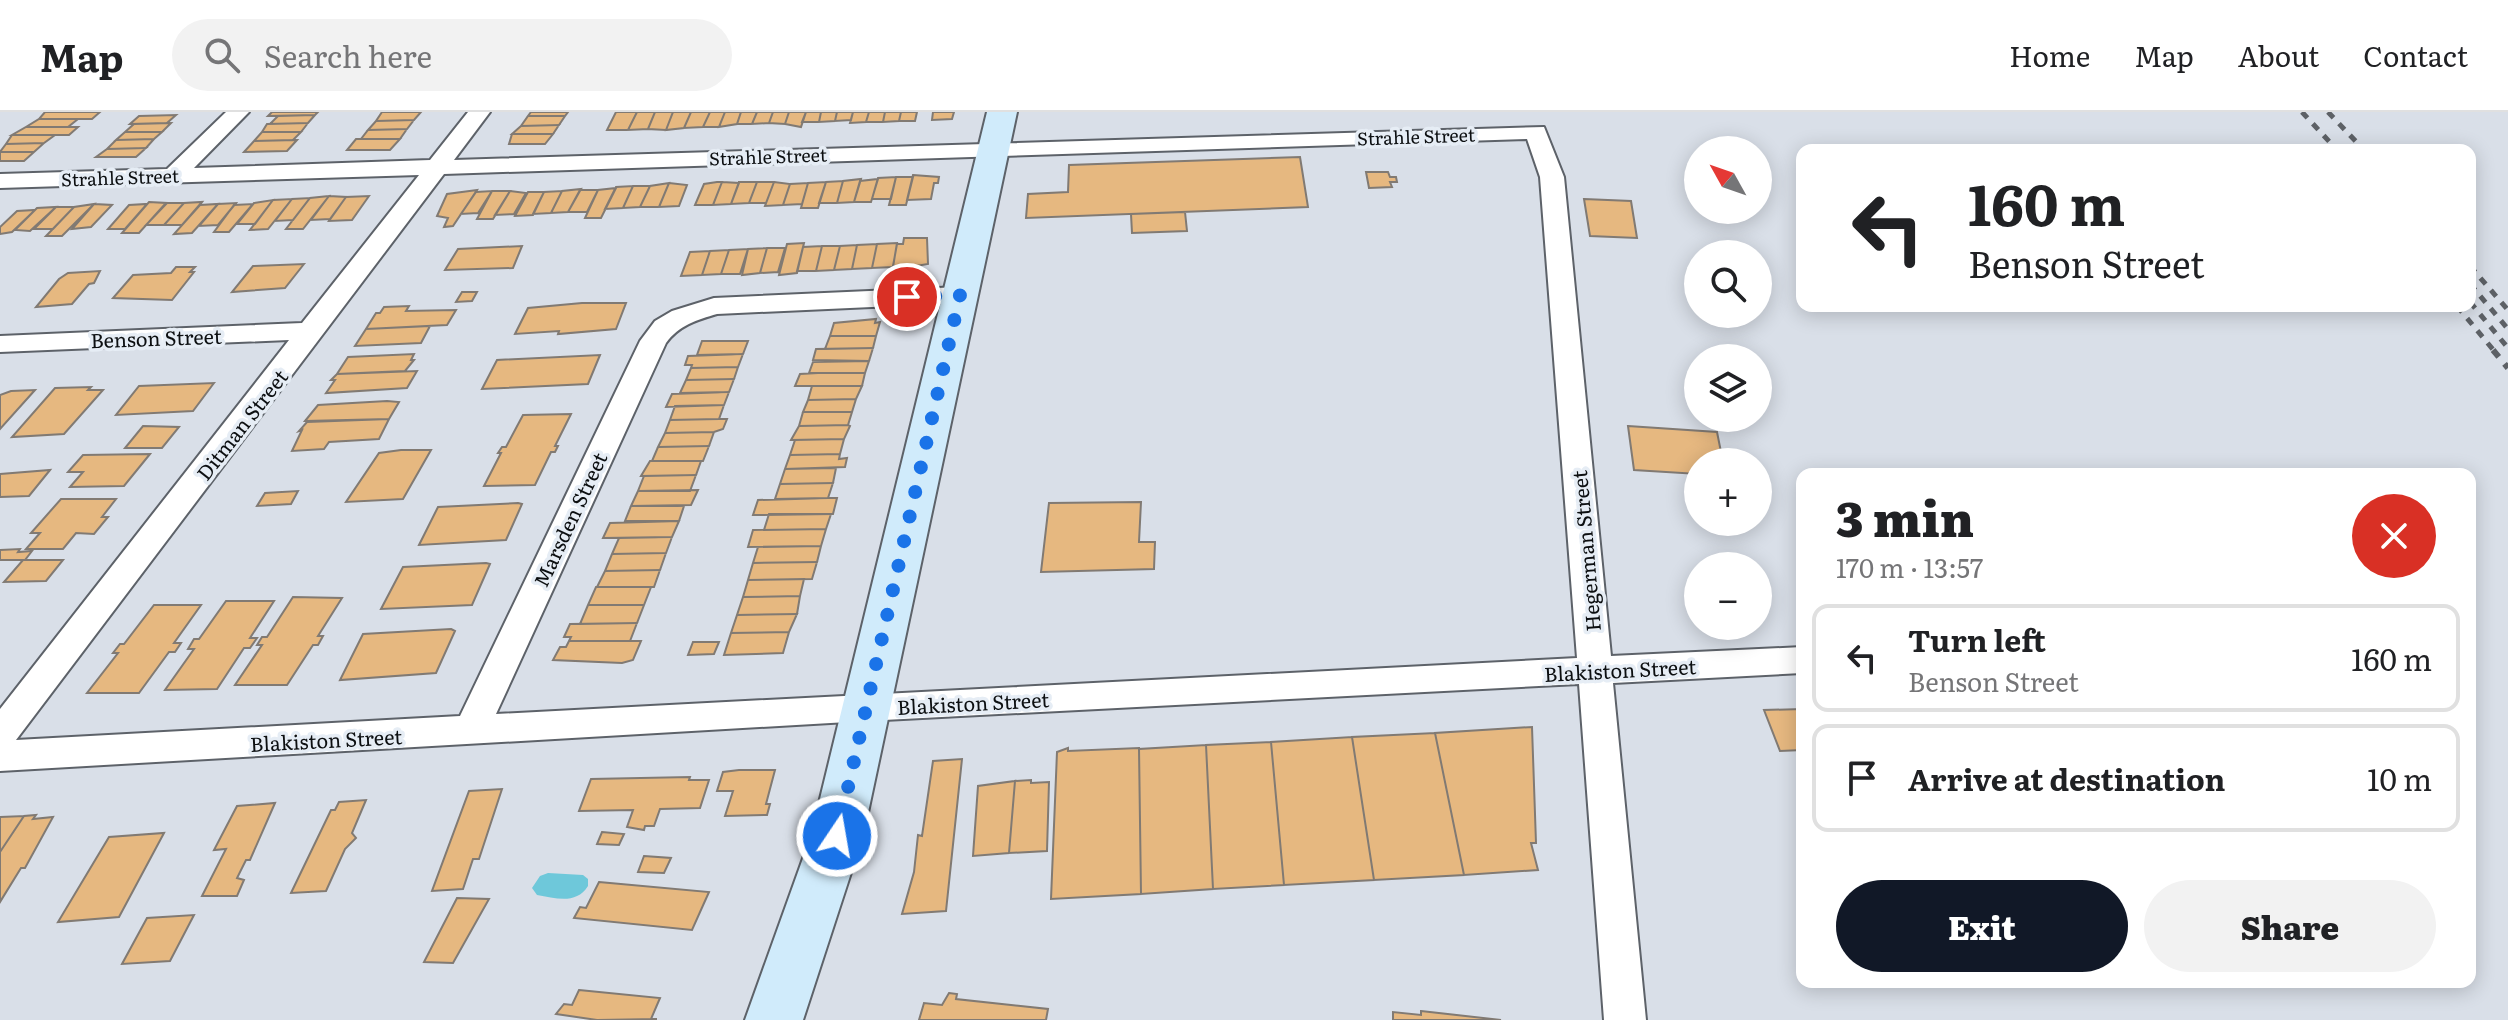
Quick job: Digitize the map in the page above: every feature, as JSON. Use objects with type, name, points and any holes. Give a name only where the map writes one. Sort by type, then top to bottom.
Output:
[{"type":"street","points":[[174,175],[238,112]]},
{"type":"street","name":"Ditman Street","points":[[0,735],[479,112]]},
{"type":"street","points":[[774,1020],[837,836],[998,131]]},
{"type":"street","name":"Strahle Street","points":[[0,181],[438,166],[998,131],[1536,132]]},
{"type":"street","name":"Hegerman Street","points":[[1536,132],[1552,177],[1625,1020]]},
{"type":"street","name":"Marsden Street","points":[[470,731],[653,341],[664,327],[681,317],[714,306],[960,295]]},
{"type":"street","name":"Benson Street","points":[[0,344],[313,331]]},
{"type":"street","name":"Blakiston Street","points":[[0,756],[865,707],[1796,660]]},
{"type":"water","points":[[548,873],[583,875],[588,879],[588,886],[572,898],[537,895],[532,888],[540,876]]},
{"type":"building","points":[[45,112],[100,112],[92,119],[39,119]]},
{"type":"building","points":[[272,112],[318,112],[315,115],[268,116]]},
{"type":"building","points":[[382,112],[421,112],[414,120],[376,121]]},
{"type":"building","points":[[531,112],[568,112],[565,116],[528,116]]},
{"type":"building","points":[[616,112],[637,112],[628,130],[607,130]]},
{"type":"building","points":[[637,112],[655,112],[648,129],[628,130]]},
{"type":"building","points":[[655,112],[673,112],[666,130],[648,129]]},
{"type":"building","points":[[673,112],[691,112],[684,128],[666,130]]},
{"type":"building","points":[[691,112],[710,112],[703,127],[684,128]]},
{"type":"building","points":[[710,112],[725,112],[719,127],[703,127]]},
{"type":"building","points":[[725,112],[741,112],[737,124],[719,127]]},
{"type":"building","points":[[741,112],[757,112],[752,124],[737,124]]},
{"type":"building","points":[[757,112],[773,112],[769,123],[752,124]]},
{"type":"building","points":[[773,112],[789,112],[785,124],[769,123]]},
{"type":"building","points":[[789,112],[806,112],[801,127],[785,124]]},
{"type":"building","points":[[806,112],[821,112],[819,122],[802,122]]},
{"type":"building","points":[[821,112],[837,112],[835,121],[819,122]]},
{"type":"building","points":[[837,112],[853,112],[851,120],[835,121]]},
{"type":"building","points":[[853,112],[869,112],[866,122],[850,123]]},
{"type":"building","points":[[869,112],[885,112],[883,122],[866,122]]},
{"type":"building","points":[[885,112],[901,112],[899,121],[883,122]]},
{"type":"building","points":[[901,112],[917,112],[915,121],[899,121]]},
{"type":"building","points":[[933,112],[954,112],[952,119],[932,120]]},
{"type":"building","points":[[176,115],[167,123],[130,124],[139,116]]},
{"type":"building","points":[[315,115],[308,123],[270,124],[278,116]]},
{"type":"building","points":[[528,116],[565,116],[559,125],[521,126]]},
{"type":"building","points":[[39,119],[78,119],[68,127],[26,127]]},
{"type":"building","points":[[414,120],[407,129],[368,130],[376,121]]},
{"type":"building","points":[[171,123],[162,132],[125,132],[134,124]]},
{"type":"building","points":[[308,123],[301,132],[262,132],[267,124]]},
{"type":"building","points":[[559,125],[553,134],[512,134],[521,126]]},
{"type":"building","points":[[26,127],[78,127],[69,135],[12,135]]},
{"type":"building","points":[[407,129],[400,139],[361,139],[368,130]]},
{"type":"building","points":[[125,132],[162,132],[154,139],[116,140]]},
{"type":"building","points":[[262,132],[301,132],[293,140],[254,141]]},
{"type":"building","points":[[512,134],[553,134],[545,144],[509,144]]},
{"type":"building","points":[[12,135],[55,135],[44,143],[6,144]]},
{"type":"building","points":[[154,139],[146,148],[107,149],[116,140]]},
{"type":"building","points":[[356,139],[400,139],[390,150],[347,150]]},
{"type":"building","points":[[297,140],[287,151],[244,152],[254,141]]},
{"type":"building","points":[[44,143],[34,152],[0,152],[6,144]]},
{"type":"building","points":[[146,148],[136,157],[96,157],[107,149]]},
{"type":"building","points":[[0,152],[34,152],[24,161],[0,161]]},
{"type":"building","points":[[1300,157],[1308,207],[1026,218],[1028,194],[1068,192],[1069,165]]},
{"type":"building","points":[[1366,172],[1388,172],[1390,177],[1396,177],[1397,182],[1390,182],[1392,187],[1369,188]]},
{"type":"building","points":[[913,175],[939,177],[938,183],[934,183],[931,199],[907,200]]},
{"type":"building","points":[[896,177],[891,199],[872,199],[878,178]]},
{"type":"building","points":[[896,177],[913,177],[906,205],[889,205]]},
{"type":"building","points":[[861,179],[854,202],[837,203],[843,181]]},
{"type":"building","points":[[878,179],[871,202],[854,202],[860,181]]},
{"type":"building","points":[[843,181],[837,203],[819,203],[826,182]]},
{"type":"building","points":[[722,182],[713,205],[695,205],[704,184]]},
{"type":"building","points":[[722,182],[739,183],[731,204],[713,205]]},
{"type":"building","points":[[739,182],[757,182],[749,203],[731,204]]},
{"type":"building","points":[[757,182],[774,182],[766,203],[749,203]]},
{"type":"building","points":[[774,182],[790,184],[783,205],[765,206]]},
{"type":"building","points":[[826,182],[818,208],[801,208],[808,183]]},
{"type":"building","points":[[669,183],[659,207],[640,207],[650,186]]},
{"type":"building","points":[[669,183],[687,185],[679,206],[659,207]]},
{"type":"building","points":[[808,183],[802,204],[783,205],[790,184]]},
{"type":"building","points":[[633,186],[623,208],[605,209],[616,187]]},
{"type":"building","points":[[633,186],[650,186],[640,207],[623,208]]},
{"type":"building","points":[[616,188],[601,218],[585,218],[598,190]]},
{"type":"building","points":[[581,189],[568,212],[551,213],[562,191]]},
{"type":"building","points":[[477,190],[453,226],[444,227],[448,218],[437,216],[447,194]]},
{"type":"building","points":[[580,190],[598,190],[587,212],[568,212]]},
{"type":"building","points":[[492,191],[478,213],[461,214],[476,192]]},
{"type":"building","points":[[492,191],[510,191],[493,219],[477,219]]},
{"type":"building","points":[[510,191],[526,193],[514,214],[495,215]]},
{"type":"building","points":[[562,191],[551,213],[533,214],[544,192]]},
{"type":"building","points":[[528,192],[544,192],[533,215],[515,216]]},
{"type":"building","points":[[329,196],[346,197],[330,219],[311,220]]},
{"type":"building","points":[[329,196],[303,229],[286,229],[310,198]]},
{"type":"building","points":[[369,196],[352,220],[329,221],[346,197]]},
{"type":"building","points":[[310,198],[293,220],[275,221],[292,199]]},
{"type":"building","points":[[292,199],[268,229],[250,230],[273,200]]},
{"type":"building","points":[[1584,199],[1631,201],[1637,238],[1590,236]]},
{"type":"building","points":[[273,200],[255,224],[237,224],[254,203]]},
{"type":"building","points":[[149,202],[166,203],[139,233],[122,233]]},
{"type":"building","points":[[202,202],[182,225],[164,225],[184,203]]},
{"type":"building","points":[[167,203],[184,203],[164,225],[146,225]]},
{"type":"building","points":[[236,203],[218,225],[199,226],[218,204]]},
{"type":"building","points":[[94,204],[62,236],[46,236],[74,207]]},
{"type":"building","points":[[94,204],[112,205],[91,227],[72,229]]},
{"type":"building","points":[[147,204],[125,229],[108,229],[129,205]]},
{"type":"building","points":[[218,204],[192,233],[174,234],[200,205]]},
{"type":"building","points":[[253,204],[229,232],[214,232],[234,205]]},
{"type":"building","points":[[56,207],[74,207],[53,229],[34,229]]},
{"type":"building","points":[[56,207],[30,231],[15,230],[37,208]]},
{"type":"building","points":[[35,210],[12,232],[0,234],[0,227],[17,211]]},
{"type":"building","points":[[1185,212],[1187,231],[1132,233],[1131,214]]},
{"type":"building","points":[[904,238],[927,238],[928,264],[898,269],[898,266],[893,266],[897,244],[903,244]]},
{"type":"building","points":[[804,243],[797,273],[779,275],[787,244]]},
{"type":"building","points":[[897,243],[893,267],[872,268],[877,244]]},
{"type":"building","points":[[877,244],[872,268],[852,269],[857,245]]},
{"type":"building","points":[[857,245],[852,269],[834,270],[840,246]]},
{"type":"building","points":[[522,246],[513,268],[445,270],[458,249]]},
{"type":"building","points":[[822,246],[816,271],[797,271],[803,247]]},
{"type":"building","points":[[822,246],[840,246],[834,270],[816,271]]},
{"type":"building","points":[[767,248],[785,248],[778,272],[760,273]]},
{"type":"building","points":[[767,248],[760,273],[742,275],[748,249]]},
{"type":"building","points":[[748,249],[740,274],[721,274],[729,250]]},
{"type":"building","points":[[729,250],[721,274],[702,275],[710,251]]},
{"type":"building","points":[[710,251],[702,275],[681,276],[690,252]]},
{"type":"building","points":[[304,264],[285,288],[232,292],[253,266]]},
{"type":"building","points":[[176,267],[195,267],[172,300],[113,298],[133,275],[171,273]]},
{"type":"building","points":[[100,271],[94,283],[89,284],[72,304],[36,307],[59,279],[68,273]]},
{"type":"building","points":[[462,292],[477,292],[472,301],[456,302]]},
{"type":"building","points":[[626,303],[616,329],[515,334],[528,308]]},
{"type":"building","points":[[409,306],[406,311],[456,310],[447,325],[366,329],[384,307]]},
{"type":"building","points":[[876,319],[875,323],[880,322],[876,336],[830,336],[834,323]]},
{"type":"building","points":[[430,326],[421,343],[355,346],[366,329]]},
{"type":"building","points":[[830,336],[876,336],[873,348],[825,349]]},
{"type":"building","points":[[702,341],[748,341],[743,354],[697,355]]},
{"type":"building","points":[[873,348],[869,361],[813,360],[816,349]]},
{"type":"building","points":[[414,354],[411,360],[414,360],[405,371],[337,374],[348,357]]},
{"type":"building","points":[[743,354],[738,367],[691,368],[692,365],[685,365],[688,356]]},
{"type":"building","points":[[600,355],[588,384],[482,389],[497,360]]},
{"type":"building","points":[[869,361],[865,373],[809,373],[813,362]]},
{"type":"building","points":[[738,367],[734,379],[686,380],[691,368]]},
{"type":"building","points":[[417,371],[407,388],[326,393],[337,374]]},
{"type":"building","points":[[865,373],[862,386],[795,386],[800,374]]},
{"type":"building","points":[[734,379],[729,392],[680,393],[686,380]]},
{"type":"building","points":[[214,383],[193,411],[116,415],[139,386]]},
{"type":"building","points":[[812,386],[862,386],[856,399],[808,400]]},
{"type":"building","points":[[91,387],[88,390],[103,390],[64,434],[12,437],[55,388]]},
{"type":"building","points":[[35,390],[0,429],[0,395],[11,391]]},
{"type":"building","points":[[729,392],[724,405],[666,407],[672,394]]},
{"type":"building","points":[[856,399],[852,412],[803,412],[808,400]]},
{"type":"building","points":[[399,402],[389,419],[305,421],[318,405]]},
{"type":"building","points":[[724,405],[719,419],[670,420],[675,406]]},
{"type":"building","points":[[803,412],[852,412],[848,425],[799,426]]},
{"type":"building","points":[[571,414],[555,452],[551,452],[535,485],[484,486],[501,453],[498,453],[506,447],[523,415]]},
{"type":"building","points":[[389,419],[379,439],[329,442],[324,449],[292,451],[302,430],[299,431],[307,422]]},
{"type":"building","points":[[727,419],[723,429],[714,432],[665,433],[670,420]]},
{"type":"building","points":[[143,426],[179,427],[162,448],[125,448]]},
{"type":"building","points":[[799,426],[850,426],[844,439],[791,440]]},
{"type":"building","points":[[1628,426],[1717,432],[1720,448],[1684,448],[1684,473],[1634,470]]},
{"type":"building","points":[[714,432],[709,446],[658,447],[665,433]]},
{"type":"building","points":[[844,439],[840,454],[790,455],[795,440]]},
{"type":"building","points":[[709,446],[703,461],[652,461],[658,447]]},
{"type":"building","points":[[431,450],[403,499],[346,502],[379,453]]},
{"type":"building","points":[[150,454],[124,486],[70,487],[83,472],[68,472],[83,455]]},
{"type":"building","points":[[840,454],[839,459],[847,458],[845,467],[785,469],[790,455]]},
{"type":"building","points":[[650,461],[701,461],[696,475],[641,476]]},
{"type":"building","points":[[836,468],[833,483],[780,484],[785,469]]},
{"type":"building","points":[[50,470],[29,496],[0,497],[0,474]]},
{"type":"building","points":[[696,475],[690,491],[638,491],[644,476]]},
{"type":"building","points":[[833,483],[828,498],[775,499],[780,484]]},
{"type":"building","points":[[698,490],[691,505],[631,506],[638,491]]},
{"type":"building","points":[[298,491],[291,504],[257,506],[265,493]]},
{"type":"building","points":[[837,498],[833,514],[753,515],[758,500]]},
{"type":"building","points":[[61,499],[116,499],[102,517],[108,517],[94,534],[76,533],[63,549],[26,549],[40,533],[31,533]]},
{"type":"building","points":[[1141,502],[1139,542],[1155,542],[1154,569],[1041,572],[1049,503]]},
{"type":"building","points":[[522,504],[506,540],[419,545],[438,507]]},
{"type":"building","points":[[631,506],[684,506],[679,521],[625,521]]},
{"type":"building","points":[[769,514],[831,514],[826,529],[764,530]]},
{"type":"building","points":[[679,521],[672,537],[603,538],[610,523]]},
{"type":"building","points":[[826,529],[821,546],[748,547],[753,530]]},
{"type":"building","points":[[672,537],[666,553],[612,554],[619,538]]},
{"type":"building","points":[[821,546],[817,562],[753,563],[758,547]]},
{"type":"building","points":[[20,549],[18,552],[32,551],[25,560],[0,560],[0,550]]},
{"type":"building","points":[[666,553],[660,570],[605,571],[612,554]]},
{"type":"building","points":[[23,560],[63,560],[46,581],[4,582]]},
{"type":"building","points":[[817,562],[812,579],[748,580],[753,563]]},
{"type":"building","points":[[490,564],[472,605],[381,609],[403,567]]},
{"type":"building","points":[[660,570],[654,587],[597,587],[605,571]]},
{"type":"building","points":[[804,579],[800,596],[743,597],[748,580]]},
{"type":"building","points":[[596,587],[651,587],[644,605],[588,605]]},
{"type":"building","points":[[800,596],[797,614],[737,615],[743,597]]},
{"type":"building","points":[[293,597],[342,598],[318,636],[323,636],[318,645],[313,645],[287,685],[235,685],[262,645],[257,645],[262,637],[267,637]]},
{"type":"building","points":[[226,601],[274,601],[250,638],[257,638],[250,648],[244,648],[217,689],[165,690],[194,649],[188,649],[194,639],[199,639]]},
{"type":"building","points":[[154,605],[201,605],[174,643],[181,643],[175,652],[169,652],[139,693],[87,693],[118,653],[113,653],[120,644],[124,644]]},
{"type":"building","points":[[588,605],[644,605],[637,623],[580,624]]},
{"type":"building","points":[[797,614],[789,632],[731,633],[737,615]]},
{"type":"building","points":[[637,623],[630,641],[569,641],[571,637],[564,637],[570,624]]},
{"type":"building","points":[[455,631],[436,673],[340,680],[363,634]]},
{"type":"building","points":[[789,632],[783,653],[724,655],[731,633]]},
{"type":"building","points":[[569,641],[641,641],[633,660],[622,663],[553,660],[560,647],[566,647]]},
{"type":"building","points":[[693,642],[719,642],[714,654],[688,655]]},
{"type":"building","points":[[1796,709],[1796,750],[1780,751],[1764,710]]},
{"type":"building","points":[[1532,727],[1536,843],[1531,843],[1538,870],[1464,875],[1435,733]]},
{"type":"building","points":[[1435,733],[1464,875],[1374,880],[1352,737]]},
{"type":"building","points":[[1352,737],[1374,880],[1284,885],[1271,742]]},
{"type":"building","points":[[1271,742],[1284,885],[1213,889],[1206,745]]},
{"type":"building","points":[[1206,745],[1213,889],[1141,894],[1139,749]]},
{"type":"building","points":[[1068,748],[1068,751],[1139,748],[1141,894],[1051,899],[1057,752]]},
{"type":"building","points":[[962,759],[946,911],[902,914],[914,872],[918,835],[922,836],[933,761]]},
{"type":"building","points":[[775,770],[766,804],[770,804],[767,815],[725,816],[733,791],[717,791],[723,772]]},
{"type":"building","points":[[690,777],[689,780],[709,780],[700,808],[660,809],[654,826],[645,826],[644,830],[627,827],[633,810],[579,811],[591,779]]},
{"type":"building","points":[[1031,780],[1031,783],[1049,782],[1047,851],[1009,853],[1015,781]]},
{"type":"building","points":[[1015,781],[1009,853],[973,856],[978,786]]},
{"type":"building","points":[[502,789],[479,859],[473,859],[463,889],[432,891],[469,791]]},
{"type":"building","points":[[366,800],[352,833],[356,838],[345,849],[326,891],[291,893],[331,810],[335,810],[339,802]]},
{"type":"building","points":[[275,803],[250,860],[246,860],[237,878],[244,880],[237,896],[202,896],[226,849],[214,850],[237,806]]},
{"type":"building","points":[[36,815],[33,819],[53,817],[25,868],[21,868],[0,902],[0,852],[24,816]]},
{"type":"building","points":[[24,816],[0,852],[0,817]]},
{"type":"building","points":[[602,832],[624,834],[619,845],[597,844]]},
{"type":"building","points":[[164,833],[119,917],[58,922],[109,837]]},
{"type":"building","points":[[644,856],[671,858],[664,873],[638,872]]},
{"type":"building","points":[[599,882],[709,892],[692,930],[574,918],[580,907],[586,908]]},
{"type":"building","points":[[457,898],[489,899],[453,963],[424,962]]},
{"type":"building","points":[[194,915],[170,961],[122,964],[147,918]]},
{"type":"building","points":[[579,990],[660,998],[651,1019],[657,1019],[597,1020],[556,1014],[564,1004],[572,1005]]},
{"type":"building","points":[[949,993],[957,994],[956,999],[1048,1009],[1046,1020],[919,1020],[924,1003],[942,1005]]},
{"type":"building","points":[[1421,1011],[1501,1020],[1393,1020],[1393,1012],[1421,1015]]},
{"type":"railway","points":[[2302,112],[2331,144]]},
{"type":"railway","points":[[2328,112],[2358,144]]},
{"type":"railway","points":[[2476,273],[2508,310]]},
{"type":"railway","points":[[2476,291],[2508,329]]},
{"type":"railway","points":[[2476,309],[2508,348]]},
{"type":"railway","points":[[2462,312],[2495,352]]},
{"type":"railway","points":[[2493,350],[2508,368]]},
{"type":"route","points":[[837,836],[960,295],[907,297]]}]
